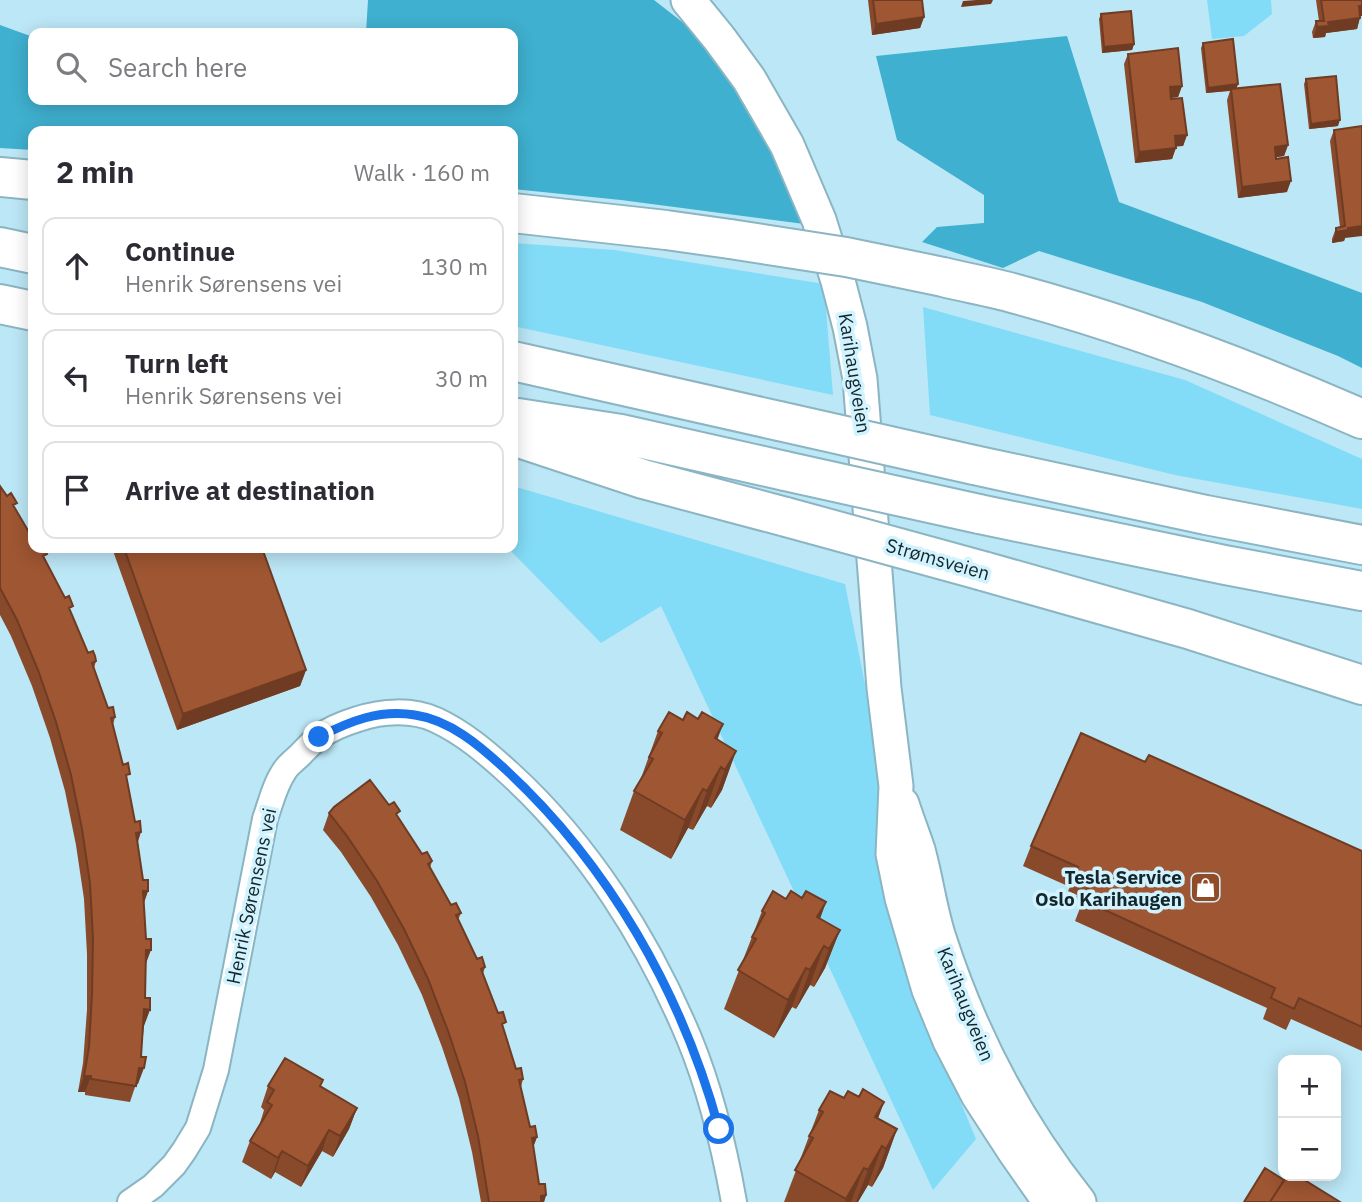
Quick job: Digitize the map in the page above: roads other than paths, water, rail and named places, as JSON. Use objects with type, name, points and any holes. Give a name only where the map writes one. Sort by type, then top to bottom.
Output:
[{"type":"highway","points":[[0,177],[28,180]]},
{"type":"highway","points":[[518,215],[653,229],[846,257],[1013,293],[1084,313],[1234,366],[1362,419]]},
{"type":"highway","points":[[0,247],[28,253]]},
{"type":"highway","points":[[0,304],[28,310]]},
{"type":"highway","points":[[518,362],[974,465],[1206,515],[1362,545]]},
{"type":"highway","points":[[518,418],[621,434],[979,514],[1362,591]]},
{"type":"highway","name":"Strømsveien","points":[[518,438],[643,479],[1188,629],[1362,685]]},
{"type":"main road","name":"Karihaugveien","points":[[688,0],[749,79],[787,145],[819,220],[838,281],[860,379],[884,688],[896,786],[893,854],[908,920],[929,990],[950,1041],[978,1095],[1050,1202]]},
{"type":"main road","name":"Karihaugveien","points":[[896,786],[918,851],[938,935],[954,984],[974,1030],[1001,1087],[1032,1139],[1079,1202]]},
{"type":"street","name":"Henrik Sørensens vei","points":[[130,1202],[153,1186],[174,1165],[198,1128],[216,1070],[265,819],[275,789],[286,769],[319,737],[348,722],[382,713],[400,713],[436,720],[486,752],[522,785],[566,833],[607,887],[660,975],[690,1039],[719,1129],[734,1202]]},
{"type":"place","name":"Tesla Service Oslo Karihaugen","points":[[1205,888]]}]
